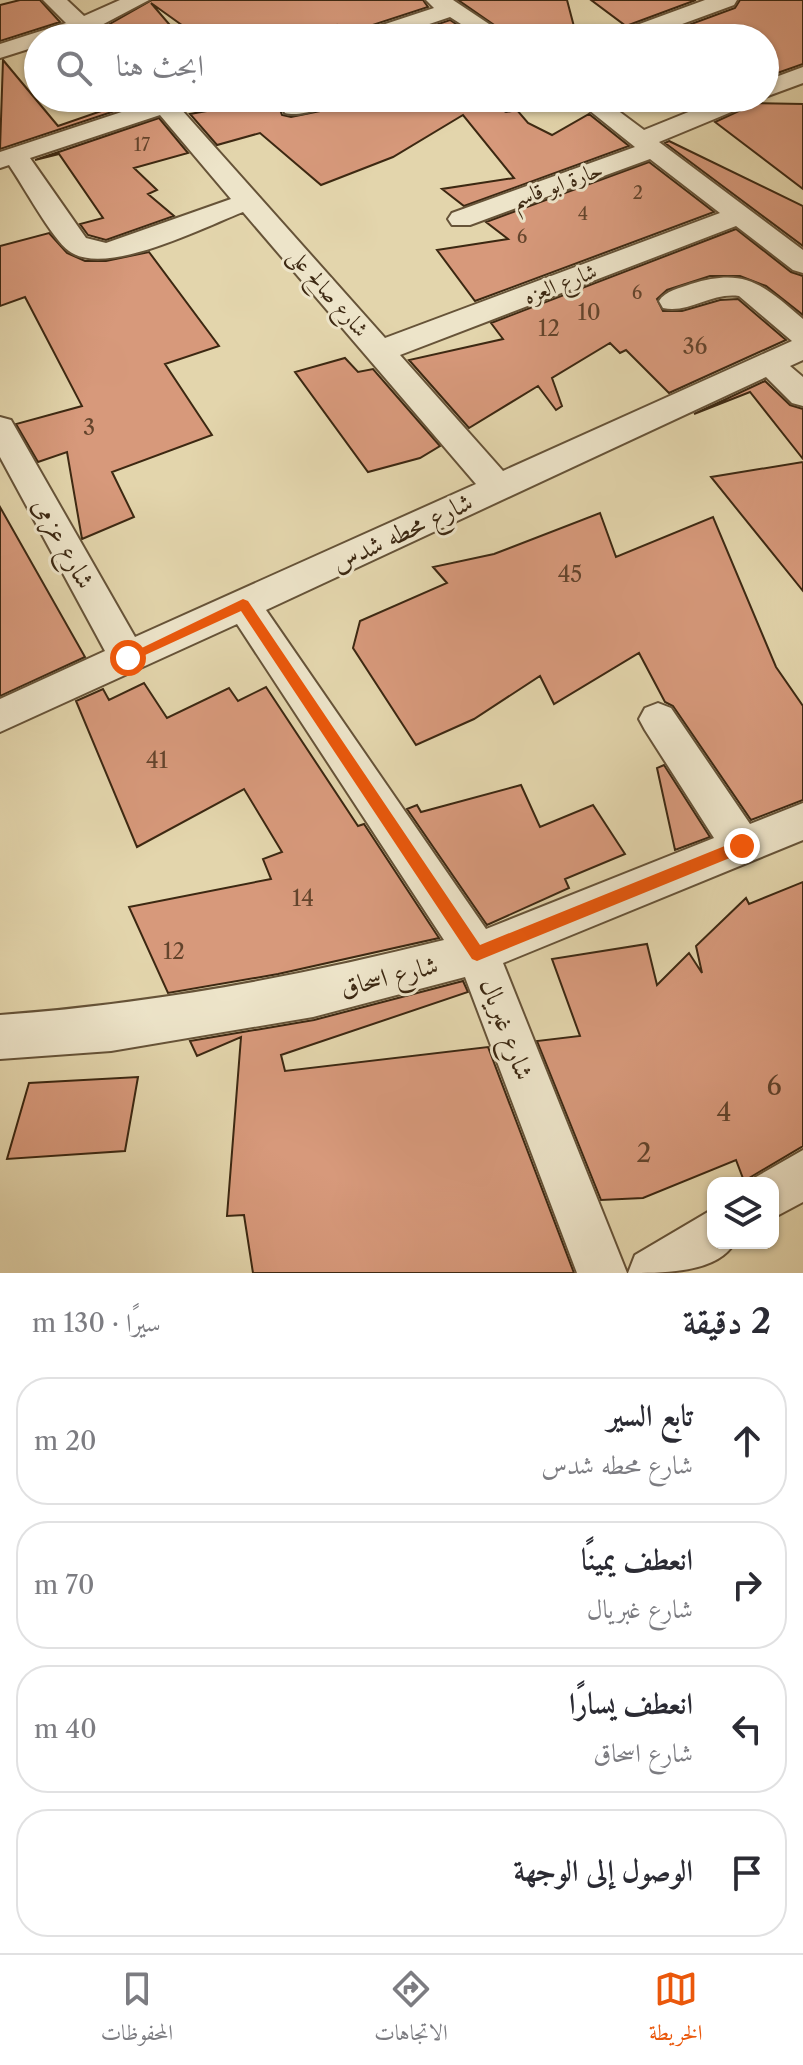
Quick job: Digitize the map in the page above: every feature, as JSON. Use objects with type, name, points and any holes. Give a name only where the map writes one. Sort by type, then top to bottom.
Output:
[{"type":"street","points":[[54,0],[80,24]]},
{"type":"street","points":[[100,24],[138,0]]},
{"type":"street","points":[[661,24],[726,0]]},
{"type":"street","points":[[399,24],[444,5],[474,24]]},
{"type":"street","points":[[0,51],[24,43]]},
{"type":"street","points":[[779,84],[803,74]]},
{"type":"street","points":[[136,112],[8,158],[76,244],[89,251],[118,249],[250,201]]},
{"type":"street","name":"شارع صالح على","points":[[180,112],[250,201],[499,488]]},
{"type":"street","points":[[604,112],[803,264]]},
{"type":"street","name":"حارة ابو قاسم","points":[[461,219],[648,145],[715,112]]},
{"type":"street","name":"شارع العزه","points":[[380,351],[740,215]]},
{"type":"street","points":[[673,301],[722,285],[742,287],[751,290],[803,335]]},
{"type":"street","name":"شارع محطه شدس","points":[[0,716],[803,348]]},
{"type":"street","points":[[769,363],[803,395]]},
{"type":"street","name":"شارع عزمى","points":[[0,428],[128,658]]},
{"type":"street","name":"شارع غبريال","points":[[243,604],[477,953],[602,1273]]},
{"type":"street","points":[[658,719],[742,846]]},
{"type":"street","name":"شارع اسحاق","points":[[0,1037],[111,1029],[313,995],[477,953],[803,821]]},
{"type":"street","points":[[779,1190],[803,1174]]},
{"type":"street","points":[[653,1273],[707,1238]]},
{"type":"building","points":[[20,0],[40,0],[60,22],[24,24],[24,33],[0,41],[0,5]]},
{"type":"building","points":[[152,0],[423,0],[428,7],[376,24],[180,24],[151,3],[169,24],[110,24]]},
{"type":"building","points":[[458,0],[567,0],[573,24],[493,24]]},
{"type":"building","points":[[591,0],[696,0],[631,24],[623,24]]},
{"type":"building","points":[[740,0],[803,0],[803,64],[779,72],[779,24],[691,24],[735,8]]},
{"type":"building","points":[[3,60],[24,85],[24,112],[46,112],[58,126],[98,112],[112,112],[0,149]]},
{"type":"building","points":[[779,103],[803,104],[803,189],[715,122],[737,112],[779,112]]},
{"type":"building","points":[[281,112],[291,117],[315,112],[519,112],[528,123],[552,135],[589,114],[629,146],[464,206],[442,189],[514,178],[463,115],[393,157],[321,185],[260,133],[217,145],[190,114]]},
{"type":"building","points":[[159,118],[188,153],[134,168],[157,190],[148,194],[174,216],[106,240],[88,235],[80,224],[103,218],[59,154],[35,160]]},
{"type":"building","points":[[669,141],[803,206],[803,246],[665,143]]},
{"type":"building","points":[[649,162],[714,212],[475,301],[437,250],[508,239],[486,222]]},
{"type":"building","points":[[736,229],[791,272],[803,276],[803,315],[766,286],[740,276],[710,276],[667,290],[657,299],[663,311],[682,311],[720,300],[738,299],[786,340],[669,393],[626,350],[620,353],[610,343],[552,378],[562,406],[556,410],[538,386],[469,428],[409,360],[503,339],[491,323]]},
{"type":"building","points":[[49,233],[67,253],[85,261],[106,261],[149,252],[219,346],[165,364],[212,435],[112,472],[134,517],[82,539],[67,452],[38,462],[16,424],[82,406],[25,297],[0,306],[0,246]]},
{"type":"building","points":[[345,358],[358,372],[373,369],[440,446],[420,458],[368,472],[295,372]]},
{"type":"building","points":[[765,381],[790,405],[803,409],[803,459],[750,392],[694,414]]},
{"type":"building","points":[[803,462],[803,591],[711,477]]},
{"type":"building","points":[[0,507],[85,657],[0,696]]},
{"type":"building","points":[[600,513],[616,557],[713,517],[776,667],[803,706],[803,800],[751,820],[673,706],[665,702],[639,653],[554,704],[540,676],[474,719],[416,745],[353,648],[360,621],[447,583],[433,567],[494,554]]},
{"type":"building","points":[[144,683],[167,718],[229,688],[238,701],[266,687],[358,826],[364,824],[439,938],[278,974],[168,993],[129,907],[271,879],[263,859],[282,852],[244,789],[137,847],[76,701],[103,689],[109,700]]},
{"type":"building","points":[[664,765],[710,837],[675,850],[657,768]]},
{"type":"building","points":[[521,785],[540,827],[593,805],[625,854],[565,879],[569,888],[487,925],[407,809],[417,805],[421,812]]},
{"type":"building","points":[[803,882],[803,1146],[751,1177],[742,1177],[736,1160],[643,1198],[601,1200],[537,1041],[580,1036],[552,959],[647,944],[657,985],[689,953],[702,973],[696,946],[746,898],[749,904]]},
{"type":"building","points":[[463,981],[468,992],[281,1055],[285,1071],[488,1047],[574,1273],[253,1273],[244,1215],[227,1216],[241,1037],[197,1056],[190,1041],[314,1020]]},
{"type":"building","points":[[138,1077],[125,1151],[7,1159],[29,1083]]},
{"type":"route","points":[[128,658],[243,604],[477,953],[742,846]]}]
